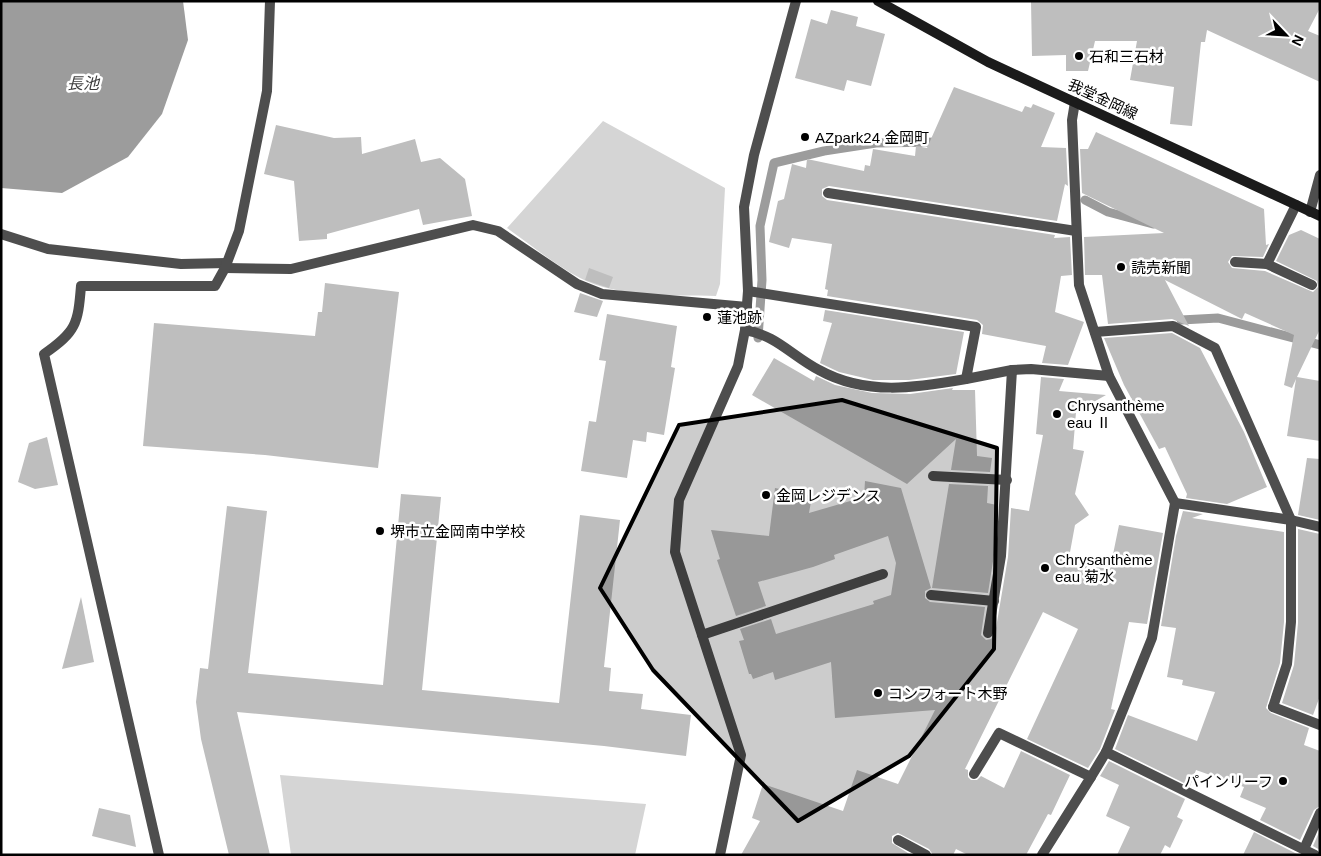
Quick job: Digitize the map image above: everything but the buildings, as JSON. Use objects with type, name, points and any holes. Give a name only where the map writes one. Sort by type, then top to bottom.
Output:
[{"type":"main road","name":"我堂金岡線","points":[[878,1],[988,62],[1315,214]]},
{"type":"street","points":[[159,855],[44,354],[66,340],[78,318],[81,286],[215,286],[226,265],[239,231],[267,91],[270,1]]},
{"type":"street","points":[[720,855],[741,755],[675,552],[679,500],[738,366],[746,331],[749,292],[744,207],[754,155],[796,1]]},
{"type":"street","points":[[1042,855],[1106,752],[1152,638],[1175,503],[1109,376],[1079,285],[1072,120],[1075,102]]},
{"type":"street","points":[[1315,214],[1320,175]]},
{"type":"street","points":[[828,194],[1076,231]]},
{"type":"street","points":[[1267,264],[1296,205]]},
{"type":"street","points":[[1,234],[48,249],[181,264],[291,268],[473,225],[498,231],[576,284],[602,294],[747,307]]},
{"type":"street","points":[[1234,262],[1267,264],[1312,285]]},
{"type":"street","points":[[749,292],[976,327],[966,379]]},
{"type":"street","points":[[1095,332],[1173,326],[1215,348],[1291,520],[1290,630],[1287,664],[1273,707],[1320,725]]},
{"type":"street","points":[[746,331],[764,334],[818,370],[840,380],[863,386],[911,388],[1012,370],[1031,369],[1109,376]]},
{"type":"street","points":[[988,633],[1001,556],[1007,480],[1012,370]]},
{"type":"street","points":[[933,476],[1007,480]]},
{"type":"street","points":[[1175,503],[1291,520],[1320,527]]},
{"type":"street","points":[[702,635],[883,574]]},
{"type":"street","points":[[931,595],[994,601]]},
{"type":"street","points":[[974,774],[999,733],[1090,778]]},
{"type":"street","points":[[1106,752],[1314,855]]},
{"type":"street","points":[[1304,849],[1320,813]]},
{"type":"street","points":[[898,840],[926,855]]},
{"type":"highlighted area","points":[[842,400],[997,448],[994,649],[909,756],[798,821],[653,670],[600,588],[679,425]]},
{"type":"shaded area","points":[[603,121],[725,188],[720,284],[716,296],[646,294],[611,289],[595,284],[561,267],[507,228]]},
{"type":"shaded area","points":[[280,775],[646,804],[635,855],[291,855]]},
{"type":"water","name":"長池","points":[[1,1],[183,1],[188,40],[162,114],[128,157],[62,193],[1,188]]},
{"type":"waterway","points":[[758,338],[762,280],[760,226],[774,163],[824,151],[876,143],[940,142]]},
{"type":"waterway","points":[[1085,200],[1108,212],[1153,224]]},
{"type":"waterway","points":[[1181,320],[1218,318],[1320,345]]},
{"type":"place","name":"石和三石材","points":[[1079,56]]},
{"type":"place","name":"AZpark24 金岡町","points":[[805,137]]},
{"type":"place","name":"読売新聞","points":[[1121,267]]},
{"type":"place","name":"蓮池跡","points":[[707,317]]},
{"type":"place","name":"Chrysanthème eau Ⅱ","points":[[1057,414]]},
{"type":"place","name":"金岡レジデンス","points":[[766,495]]},
{"type":"place","name":"堺市立金岡南中学校","points":[[380,531]]},
{"type":"place","name":"Chrysanthème eau 菊水","points":[[1045,568]]},
{"type":"place","name":"コンフォート木野","points":[[878,693]]},
{"type":"place","name":"パインリーフ","points":[[1283,781]]}]
